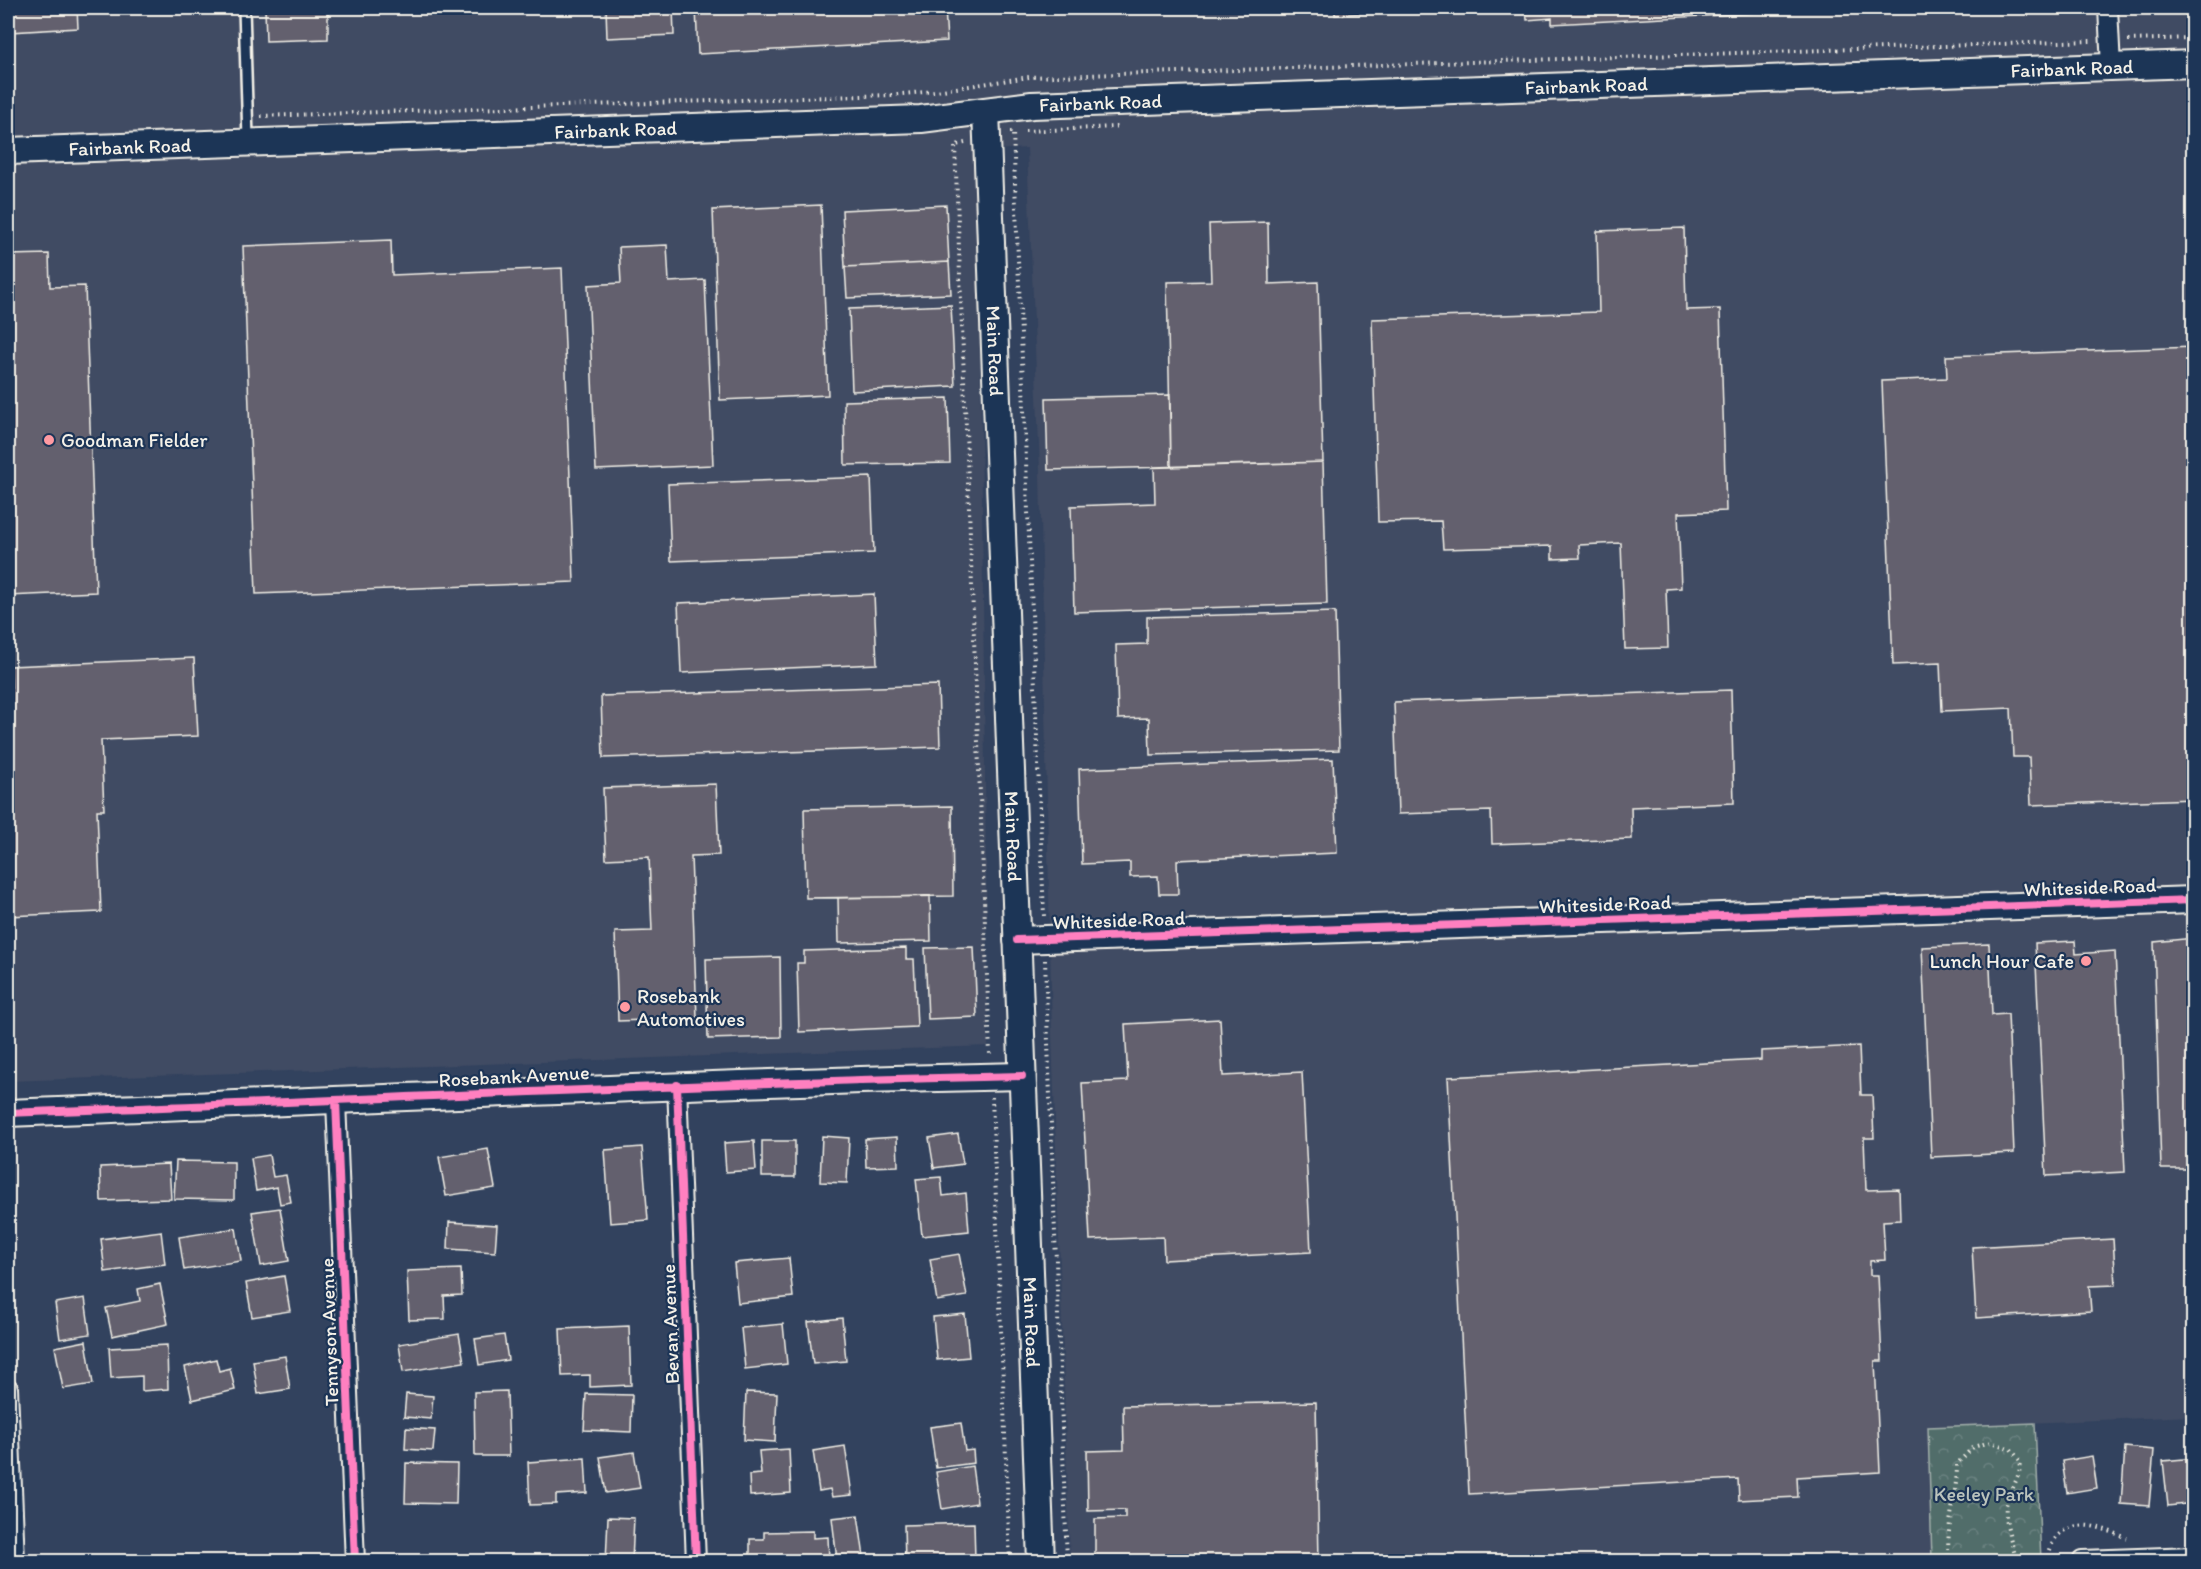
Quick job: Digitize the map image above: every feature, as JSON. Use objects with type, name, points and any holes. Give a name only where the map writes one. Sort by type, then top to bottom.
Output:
[{"type":"main road","name":"Fairbank Road","points":[[8,152],[921,119],[1032,105],[2193,64]]},
{"type":"main road","name":"Main Road","points":[[986,111],[1041,1562]]},
{"type":"main road","name":"Whiteside Road","points":[[1017,940],[2193,900]]},
{"type":"main road","name":"Rosebank Avenue","points":[[8,1113],[677,1085],[1022,1076]]},
{"type":"street","points":[[2108,8],[2111,67]]},
{"type":"street","name":"Bevan Avenue","points":[[677,1085],[696,1562]]},
{"type":"street","name":"Tennyson Avenue","points":[[336,1101],[355,1562]]},
{"type":"street","points":[[8,1388],[15,1562]]},
{"type":"street","points":[[2082,1560],[2193,1556]]},
{"type":"lane","points":[[244,8],[248,142]]},
{"type":"path","points":[[1010,1562],[955,145],[1013,132],[1067,1562]]},
{"type":"path","points":[[1949,1562],[1949,1524],[1957,1486],[1957,1464],[1973,1447],[1991,1442],[2011,1449],[2021,1462],[2019,1478],[2006,1504],[2008,1529],[2017,1562]]},
{"type":"path","points":[[2048,1562],[2049,1551],[2056,1537],[2071,1527],[2086,1525],[2127,1538],[2138,1538]]},
{"type":"shaded area","points":[[8,8],[2193,8],[2193,1416],[1928,1427],[1932,1561],[1070,1561],[1052,1033],[1040,470],[1027,148],[978,151],[988,1046],[8,1081]]},
{"type":"green space","name":"Keeley Park","points":[[2035,1423],[2041,1561],[1932,1561],[1928,1427]]},
{"type":"building","points":[[8,8],[77,8],[78,28],[10,32],[10,67],[8,68]]},
{"type":"building","points":[[265,8],[328,8],[328,39],[266,41]]},
{"type":"building","points":[[606,8],[673,8],[674,35],[607,38]]},
{"type":"building","points":[[696,8],[945,8],[947,41],[698,54]]},
{"type":"building","points":[[1335,8],[1431,8],[1431,9],[1335,15]]},
{"type":"building","points":[[1526,8],[1797,8],[1797,11],[1552,24],[1552,18],[1527,20]]},
{"type":"building","points":[[821,205],[828,395],[720,400],[713,210]]},
{"type":"building","points":[[946,205],[949,262],[845,267],[842,210]]},
{"type":"building","points":[[1268,222],[1269,284],[1318,282],[1323,462],[1171,467],[1167,282],[1211,281],[1209,224]]},
{"type":"building","points":[[1684,228],[1686,310],[1720,309],[1726,511],[1678,513],[1681,588],[1666,589],[1668,648],[1625,649],[1621,543],[1579,545],[1580,558],[1552,559],[1552,546],[1443,549],[1441,521],[1378,522],[1372,319],[1599,312],[1597,231]]},
{"type":"building","points":[[391,240],[392,275],[562,268],[574,582],[256,594],[243,246]]},
{"type":"building","points":[[667,245],[669,282],[705,280],[713,465],[596,470],[588,285],[621,283],[619,247]]},
{"type":"building","name":"Goodman Fielder","points":[[49,254],[50,287],[85,286],[96,592],[8,596],[8,255]]},
{"type":"building","points":[[949,262],[951,294],[847,298],[845,267]]},
{"type":"building","points":[[951,305],[955,386],[852,391],[849,309]]},
{"type":"building","points":[[2194,347],[2194,799],[2031,805],[2029,757],[2013,757],[2011,708],[1942,711],[1940,663],[1893,665],[1882,381],[1947,378],[1946,356]]},
{"type":"building","points":[[1170,395],[1171,467],[1048,470],[1046,398]]},
{"type":"building","points":[[948,398],[950,463],[845,465],[844,401]]},
{"type":"building","points":[[1323,462],[1327,604],[1074,612],[1071,506],[1155,503],[1154,467]]},
{"type":"building","points":[[871,477],[874,553],[671,561],[668,484]]},
{"type":"building","points":[[874,594],[877,664],[681,673],[678,603]]},
{"type":"building","points":[[1335,612],[1339,750],[1150,755],[1149,718],[1118,719],[1116,645],[1147,644],[1147,617]]},
{"type":"building","points":[[194,658],[198,736],[101,740],[104,810],[97,810],[101,912],[8,916],[8,738],[14,738],[10,666]]},
{"type":"building","points":[[938,685],[940,747],[603,758],[601,696]]},
{"type":"building","points":[[1731,690],[1734,803],[1631,807],[1632,839],[1492,844],[1491,811],[1398,814],[1394,702]]},
{"type":"building","points":[[1333,759],[1337,853],[1177,860],[1178,894],[1159,894],[1158,876],[1130,877],[1130,862],[1082,864],[1079,769]]},
{"type":"building","points":[[716,784],[719,855],[691,856],[697,1018],[618,1021],[615,932],[652,931],[649,857],[606,859],[603,788]]},
{"type":"building","points":[[952,806],[953,896],[806,898],[804,809]]},
{"type":"building","points":[[930,896],[931,941],[839,943],[838,898]]},
{"type":"building","points":[[2194,938],[2194,1169],[2161,1169],[2154,942]]},
{"type":"building","points":[[2075,941],[2076,954],[2115,951],[2125,1172],[2046,1176],[2035,943]]},
{"type":"building","points":[[1989,944],[1992,1015],[2008,1014],[2014,1153],[1931,1157],[1922,947]]},
{"type":"building","points":[[974,947],[977,1017],[928,1019],[925,948]]},
{"type":"building","points":[[906,948],[906,959],[914,959],[917,1027],[799,1032],[797,963],[804,963],[804,951]]},
{"type":"building","points":[[780,957],[781,1037],[708,1039],[706,959]]},
{"type":"building","points":[[1220,1019],[1223,1076],[1302,1072],[1311,1252],[1164,1260],[1163,1237],[1090,1240],[1082,1083],[1128,1081],[1125,1024]]},
{"type":"building","points":[[1859,1046],[1861,1095],[1872,1095],[1874,1138],[1864,1138],[1866,1190],[1899,1189],[1900,1220],[1883,1221],[1885,1260],[1870,1261],[1870,1275],[1878,1275],[1882,1361],[1875,1361],[1880,1472],[1797,1477],[1798,1497],[1739,1500],[1738,1479],[1469,1494],[1448,1077],[1761,1060],[1761,1051]]},
{"type":"building","points":[[958,1134],[963,1164],[934,1168],[929,1138]]},
{"type":"building","points":[[822,1136],[849,1138],[847,1183],[820,1182]]},
{"type":"building","points":[[897,1137],[898,1166],[866,1167],[865,1139]]},
{"type":"building","points":[[754,1141],[756,1170],[726,1172],[724,1143]]},
{"type":"building","points":[[762,1141],[795,1141],[795,1177],[762,1177]]},
{"type":"building","points":[[642,1147],[648,1220],[610,1223],[605,1150]]},
{"type":"building","points":[[488,1149],[495,1188],[446,1196],[439,1157]]},
{"type":"building","points":[[269,1155],[273,1177],[286,1175],[291,1202],[280,1204],[277,1187],[256,1191],[251,1158]]},
{"type":"building","points":[[176,1161],[234,1162],[234,1200],[174,1199]]},
{"type":"building","points":[[169,1164],[171,1199],[101,1201],[100,1167]]},
{"type":"building","points":[[941,1177],[943,1196],[966,1193],[969,1231],[922,1236],[916,1179]]},
{"type":"building","points":[[280,1208],[289,1261],[261,1266],[252,1212]]},
{"type":"building","points":[[449,1222],[497,1225],[495,1252],[448,1249]]},
{"type":"building","points":[[236,1228],[241,1261],[184,1270],[179,1237]]},
{"type":"building","points":[[161,1231],[165,1264],[105,1272],[101,1239]]},
{"type":"building","points":[[2113,1239],[2116,1285],[2089,1286],[2091,1311],[1976,1318],[1972,1247]]},
{"type":"building","points":[[959,1254],[967,1296],[937,1301],[930,1259]]},
{"type":"building","points":[[789,1258],[793,1297],[738,1303],[734,1263]]},
{"type":"building","points":[[461,1269],[462,1295],[444,1296],[445,1319],[409,1320],[407,1271]]},
{"type":"building","points":[[284,1276],[290,1311],[252,1317],[246,1283]]},
{"type":"building","points":[[160,1284],[168,1324],[112,1336],[106,1308],[140,1301],[138,1289]]},
{"type":"building","points":[[85,1298],[90,1334],[60,1339],[55,1303]]},
{"type":"building","points":[[965,1314],[969,1357],[937,1360],[933,1317]]},
{"type":"building","points":[[842,1318],[846,1361],[813,1364],[808,1322]]},
{"type":"building","points":[[783,1324],[787,1364],[745,1369],[741,1328]]},
{"type":"building","points":[[629,1326],[631,1385],[590,1387],[590,1375],[562,1376],[560,1329]]},
{"type":"building","points":[[459,1334],[464,1362],[403,1372],[399,1344]]},
{"type":"building","points":[[504,1335],[508,1360],[479,1365],[475,1339]]},
{"type":"building","points":[[86,1341],[93,1384],[63,1389],[55,1347]]},
{"type":"building","points":[[167,1345],[168,1389],[142,1391],[142,1376],[111,1378],[109,1348]]},
{"type":"building","points":[[285,1356],[290,1389],[258,1394],[253,1361]]},
{"type":"building","points":[[216,1359],[219,1371],[230,1368],[235,1390],[192,1400],[185,1367]]},
{"type":"building","points":[[507,1391],[509,1456],[475,1456],[474,1392]]},
{"type":"building","points":[[746,1392],[777,1393],[775,1442],[744,1440]]},
{"type":"building","points":[[406,1394],[433,1396],[431,1419],[404,1417]]},
{"type":"building","points":[[586,1394],[632,1395],[631,1432],[584,1430]]},
{"type":"building","points":[[1316,1402],[1319,1562],[1095,1562],[1095,1519],[1125,1518],[1125,1510],[1088,1511],[1087,1451],[1124,1450],[1123,1406]]},
{"type":"building","points":[[961,1423],[965,1451],[973,1450],[974,1463],[936,1468],[930,1427]]},
{"type":"building","points":[[406,1428],[435,1430],[433,1451],[405,1449]]},
{"type":"building","points":[[845,1446],[852,1495],[832,1497],[830,1489],[819,1491],[813,1451]]},
{"type":"building","points":[[2125,1447],[2154,1450],[2149,1506],[2121,1504]]},
{"type":"building","points":[[789,1449],[791,1493],[750,1496],[749,1475],[761,1474],[759,1451]]},
{"type":"building","points":[[634,1452],[640,1488],[606,1493],[600,1457]]},
{"type":"building","points":[[2092,1456],[2097,1488],[2067,1493],[2062,1461]]},
{"type":"building","points":[[585,1458],[587,1493],[556,1495],[556,1504],[530,1505],[528,1462]]},
{"type":"building","points":[[2194,1458],[2194,1503],[2168,1506],[2163,1461]]},
{"type":"building","points":[[406,1463],[457,1464],[456,1504],[405,1503]]},
{"type":"building","points":[[972,1466],[977,1503],[942,1509],[936,1472]]},
{"type":"building","points":[[858,1515],[864,1557],[837,1560],[832,1518]]},
{"type":"building","points":[[608,1517],[634,1518],[632,1562],[606,1562]]},
{"type":"building","points":[[974,1523],[975,1560],[905,1562],[904,1525]]},
{"type":"building","points":[[813,1531],[813,1538],[828,1537],[829,1560],[750,1562],[750,1539],[764,1539],[764,1532]]},
{"type":"cycle path","points":[[1017,940],[2194,900]]},
{"type":"cycle path","points":[[8,1113],[641,1088],[1022,1076]]},
{"type":"cycle path","points":[[677,1085],[696,1562]]},
{"type":"cycle path","points":[[336,1101],[355,1562]]},
{"type":"place","name":"Goodman Fielder","points":[[49,440]]},
{"type":"place","name":"Lunch Hour Cafe","points":[[2086,961]]},
{"type":"place","name":"Rosebank Automotives","points":[[625,1007]]}]
